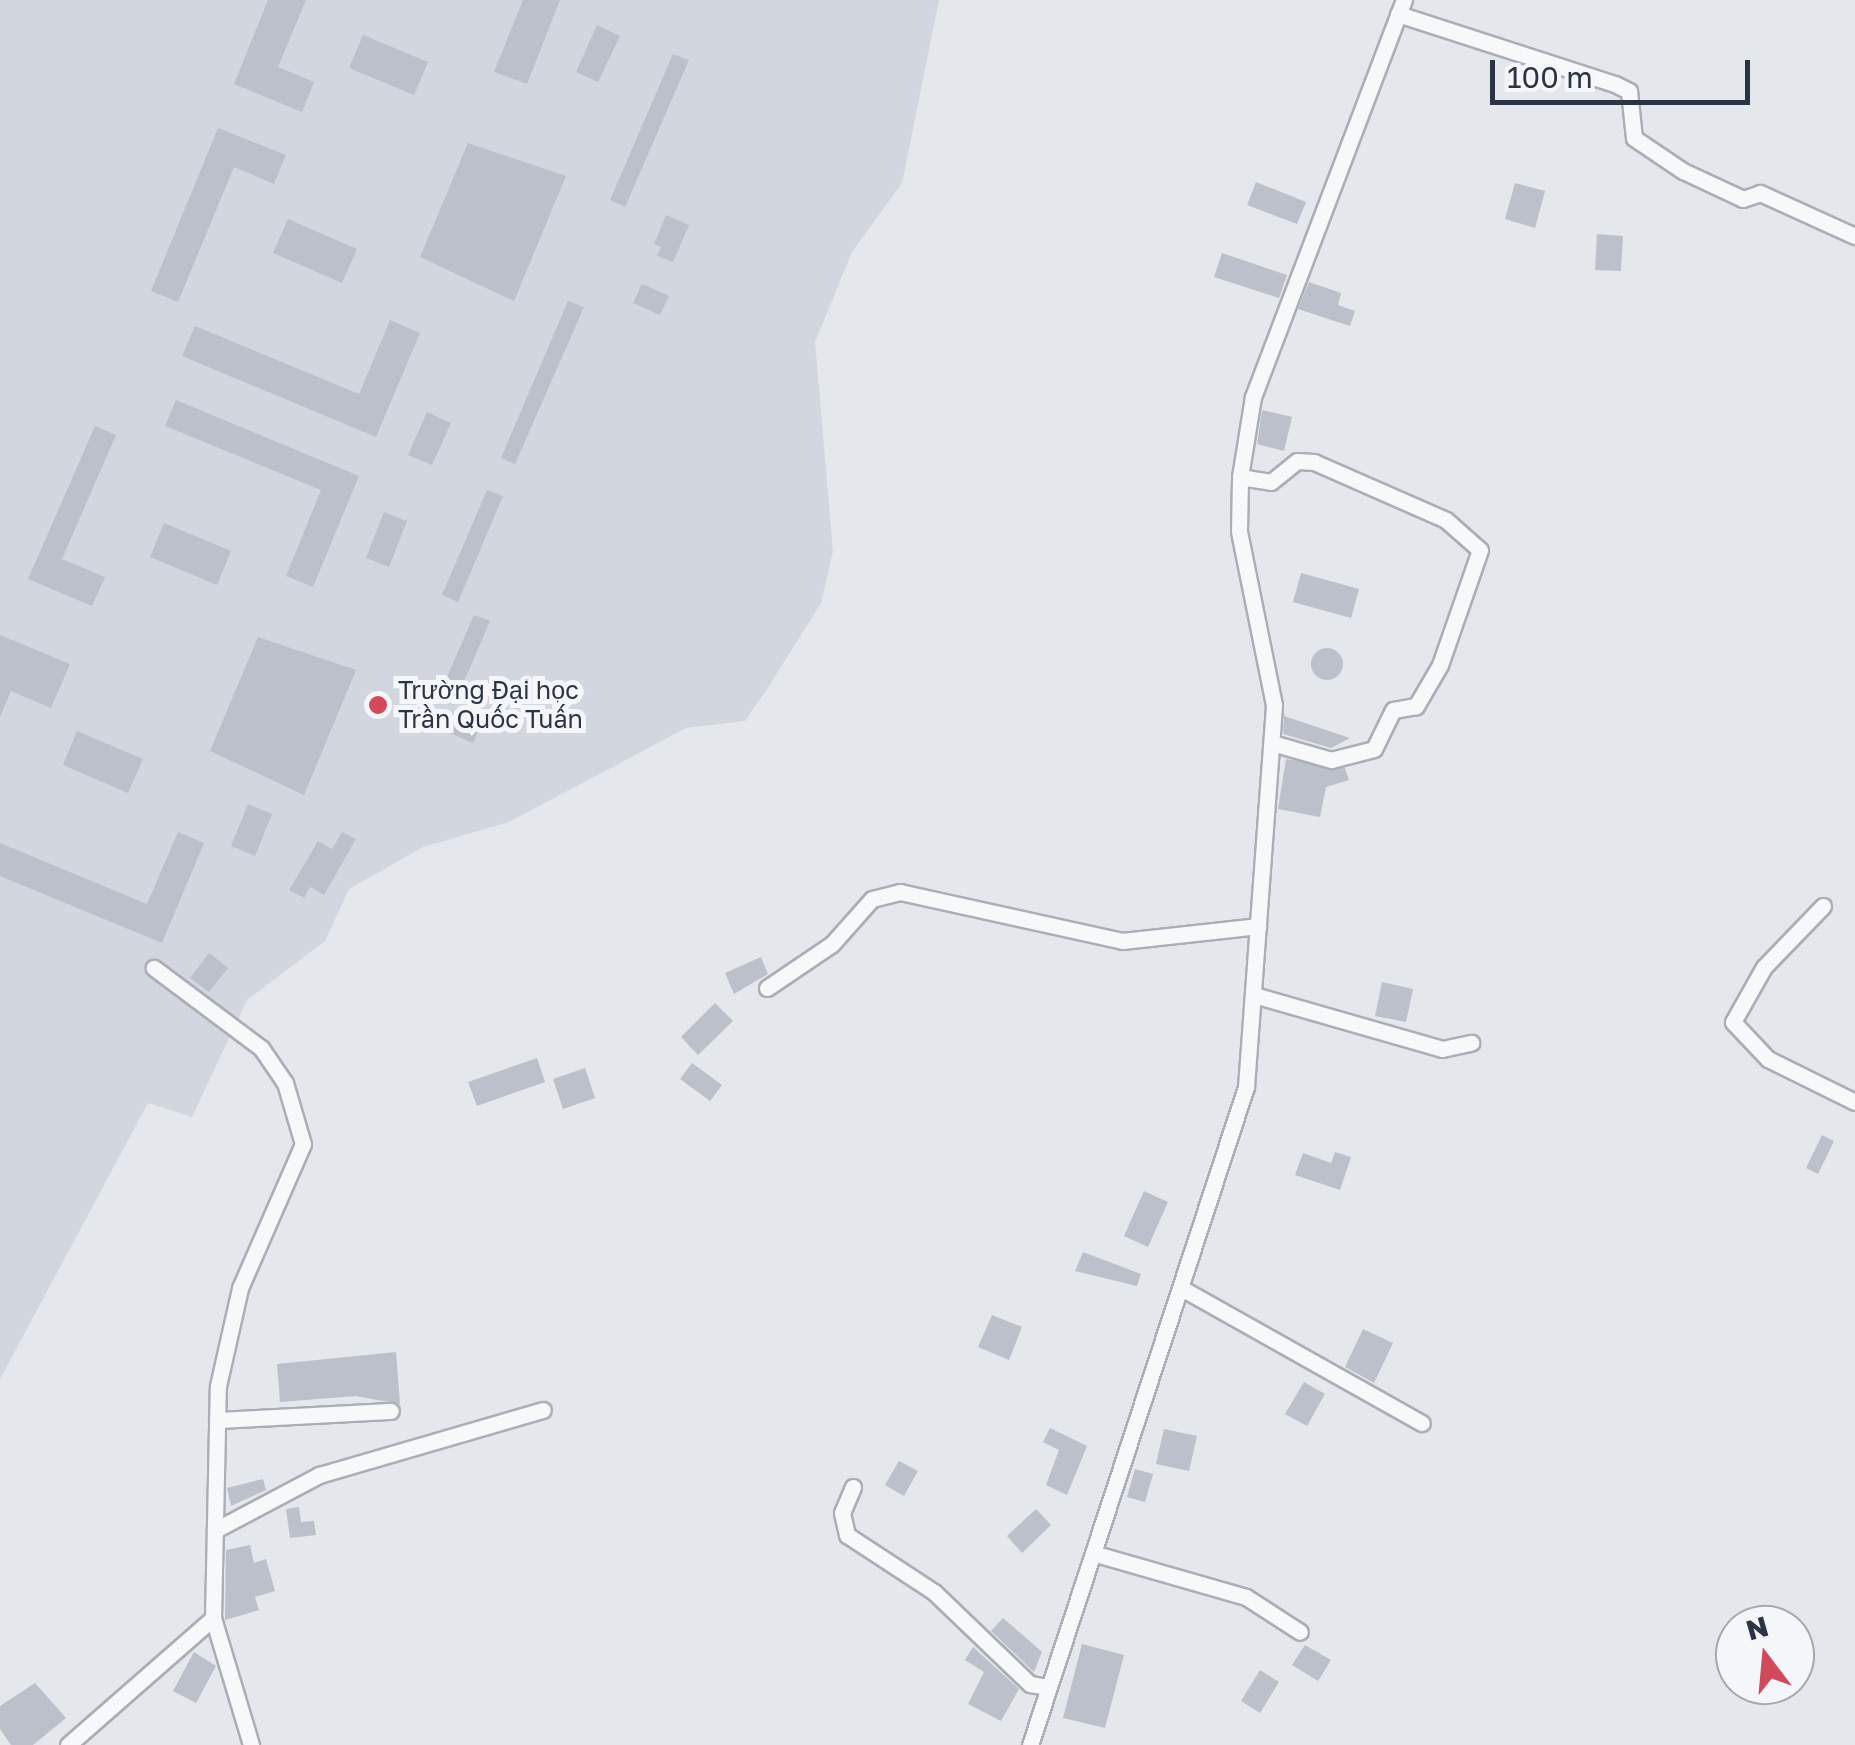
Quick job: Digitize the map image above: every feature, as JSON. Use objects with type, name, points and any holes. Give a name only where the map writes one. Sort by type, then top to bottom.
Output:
[{"type":"street","points":[[1030,1745],[1096,1554],[1246,1087],[1272,743],[1271,678],[1239,531],[1240,477],[1253,398],[1401,7],[1629,91],[1634,138],[1684,171],[1743,199],[1760,192],[1855,236]]},
{"type":"street","points":[[1240,477],[1271,482],[1298,461],[1314,462],[1446,520],[1480,550],[1440,665],[1416,706],[1393,710],[1374,750],[1331,760],[1272,743]]},
{"type":"street","points":[[766,988],[832,944],[872,899],[900,892],[1123,941],[1258,926]]},
{"type":"street","points":[[1823,906],[1764,967],[1733,1022],[1768,1058],[1855,1102]]},
{"type":"street","points":[[154,968],[261,1048],[286,1082],[303,1144],[240,1288],[217,1420],[213,1618],[252,1745]]},
{"type":"street","points":[[1254,995],[1442,1049],[1470,1043]]},
{"type":"street","points":[[1180,1288],[1422,1423]]},
{"type":"street","points":[[215,1530],[319,1475],[542,1410]]},
{"type":"street","points":[[217,1420],[391,1411]]},
{"type":"street","points":[[853,1486],[842,1514],[847,1535],[934,1592],[1030,1684],[1048,1687]]},
{"type":"street","points":[[1096,1554],[1246,1598],[1300,1632]]},
{"type":"street","points":[[68,1745],[213,1618]]},
{"type":"shaded area","name":"Trường Đại học Trần Quốc Tuấn","points":[[0,0],[939,0],[902,183],[852,252],[815,342],[833,551],[821,603],[767,689],[745,721],[686,728],[509,822],[423,847],[349,889],[325,941],[247,1000],[192,1117],[148,1103],[0,1379]]},
{"type":"building","points":[[268,0],[306,0],[278,67],[314,82],[302,112],[234,84]]},
{"type":"building","points":[[523,0],[560,0],[527,84],[494,72]]},
{"type":"building","points":[[597,25],[620,36],[598,82],[576,72]]},
{"type":"building","points":[[363,35],[428,62],[414,95],[349,68]]},
{"type":"building","points":[[673,54],[689,60],[625,207],[610,200]]},
{"type":"building","points":[[218,128],[286,155],[274,184],[234,167],[178,302],[151,291]]},
{"type":"building","points":[[468,143],[566,176],[514,301],[420,257]]},
{"type":"building","points":[[1256,182],[1306,202],[1297,224],[1247,205]]},
{"type":"building","points":[[1515,183],[1545,191],[1535,228],[1505,219]]},
{"type":"building","points":[[666,215],[689,225],[673,262],[657,256],[661,247],[654,244]]},
{"type":"building","points":[[288,219],[357,249],[342,283],[273,253]]},
{"type":"building","points":[[1597,234],[1623,236],[1621,271],[1595,270]]},
{"type":"building","points":[[1222,253],[1287,275],[1279,298],[1214,277]]},
{"type":"building","points":[[1309,282],[1341,293],[1338,305],[1355,311],[1350,326],[1298,309]]},
{"type":"building","points":[[642,284],[669,296],[660,315],[633,303]]},
{"type":"building","points":[[568,301],[584,307],[515,464],[501,458]]},
{"type":"building","points":[[390,320],[420,333],[376,437],[182,356],[195,326],[359,394]]},
{"type":"building","points":[[176,400],[359,476],[313,587],[286,576],[321,490],[165,426]]},
{"type":"building","points":[[1262,410],[1292,417],[1284,451],[1257,444]]},
{"type":"building","points":[[427,412],[451,423],[432,465],[408,455]]},
{"type":"building","points":[[95,426],[116,435],[62,559],[105,577],[92,606],[28,579]]},
{"type":"building","points":[[487,490],[503,496],[458,602],[442,595]]},
{"type":"building","points":[[384,512],[407,521],[389,567],[366,558]]},
{"type":"building","points":[[164,523],[231,551],[217,585],[150,557]]},
{"type":"building","points":[[1301,573],[1359,589],[1351,618],[1293,602]]},
{"type":"building","points":[[474,615],[490,621],[454,705],[438,698]]},
{"type":"building","points":[[0,635],[70,664],[51,708],[11,691],[0,717]]},
{"type":"building","points":[[258,637],[356,670],[304,795],[210,751]]},
{"type":"building","points":[[1327,648],[1339,652],[1343,664],[1339,676],[1327,680],[1315,676],[1311,664],[1315,652]]},
{"type":"building","points":[[453,713],[481,724],[473,743],[445,731]]},
{"type":"building","points":[[1284,716],[1350,738],[1331,748],[1283,734]]},
{"type":"building","points":[[77,731],[143,759],[128,793],[63,765]]},
{"type":"building","points":[[1286,759],[1345,768],[1349,780],[1326,787],[1320,817],[1278,809]]},
{"type":"building","points":[[248,804],[272,814],[255,856],[231,846]]},
{"type":"building","points":[[178,832],[204,843],[162,943],[0,876],[0,843],[147,904]]},
{"type":"building","points":[[342,832],[356,839],[324,895],[310,887],[304,898],[289,890],[318,841],[332,849]]},
{"type":"building","points":[[209,953],[228,968],[209,992],[190,978]]},
{"type":"building","points":[[761,957],[768,974],[734,994],[725,973]]},
{"type":"building","points":[[1382,982],[1413,989],[1406,1022],[1375,1016]]},
{"type":"building","points":[[715,1003],[733,1021],[698,1055],[681,1037]]},
{"type":"building","points":[[537,1058],[545,1082],[477,1106],[468,1082]]},
{"type":"building","points":[[692,1063],[722,1085],[710,1101],[680,1079]]},
{"type":"building","points":[[585,1068],[595,1098],[563,1109],[553,1079]]},
{"type":"building","points":[[1822,1135],[1834,1141],[1818,1174],[1806,1168]]},
{"type":"building","points":[[1335,1152],[1351,1157],[1340,1190],[1295,1175],[1303,1153],[1331,1163]]},
{"type":"building","points":[[1144,1191],[1168,1202],[1148,1247],[1124,1236]]},
{"type":"building","points":[[1083,1252],[1141,1274],[1137,1286],[1075,1271]]},
{"type":"building","points":[[992,1315],[1022,1327],[1009,1360],[978,1347]]},
{"type":"building","points":[[1363,1329],[1393,1343],[1374,1383],[1345,1367]]},
{"type":"building","points":[[396,1352],[400,1404],[355,1396],[280,1402],[277,1364]]},
{"type":"building","points":[[1304,1382],[1325,1394],[1307,1426],[1285,1414]]},
{"type":"building","points":[[1050,1428],[1087,1446],[1067,1495],[1046,1485],[1059,1450],[1043,1442]]},
{"type":"building","points":[[1164,1429],[1197,1436],[1189,1471],[1156,1464]]},
{"type":"building","points":[[899,1461],[918,1471],[904,1496],[885,1485]]},
{"type":"building","points":[[1135,1469],[1153,1474],[1145,1502],[1127,1497]]},
{"type":"building","points":[[263,1479],[266,1490],[231,1506],[227,1488]]},
{"type":"building","points":[[299,1507],[301,1522],[314,1521],[316,1535],[290,1538],[286,1509]]},
{"type":"building","points":[[1036,1509],[1051,1525],[1022,1553],[1007,1536]]},
{"type":"building","points":[[250,1545],[254,1563],[266,1559],[275,1591],[255,1597],[259,1610],[225,1620],[226,1550]]},
{"type":"building","points":[[1003,1618],[1042,1652],[1034,1672],[991,1631]]},
{"type":"building","points":[[1082,1644],[1124,1655],[1105,1728],[1063,1718]]},
{"type":"building","points":[[1305,1645],[1331,1660],[1318,1681],[1292,1665]]},
{"type":"building","points":[[973,1647],[1019,1689],[1001,1721],[968,1704],[984,1672],[965,1660]]},
{"type":"building","points":[[194,1652],[216,1666],[196,1703],[173,1691]]},
{"type":"building","points":[[1260,1670],[1279,1682],[1260,1713],[1241,1701]]},
{"type":"building","points":[[35,1683],[66,1718],[33,1745],[11,1745],[0,1729],[0,1706]]},
{"type":"place","name":"Trường Đại học Trần Quốc Tuấn","points":[[378,705]]}]
